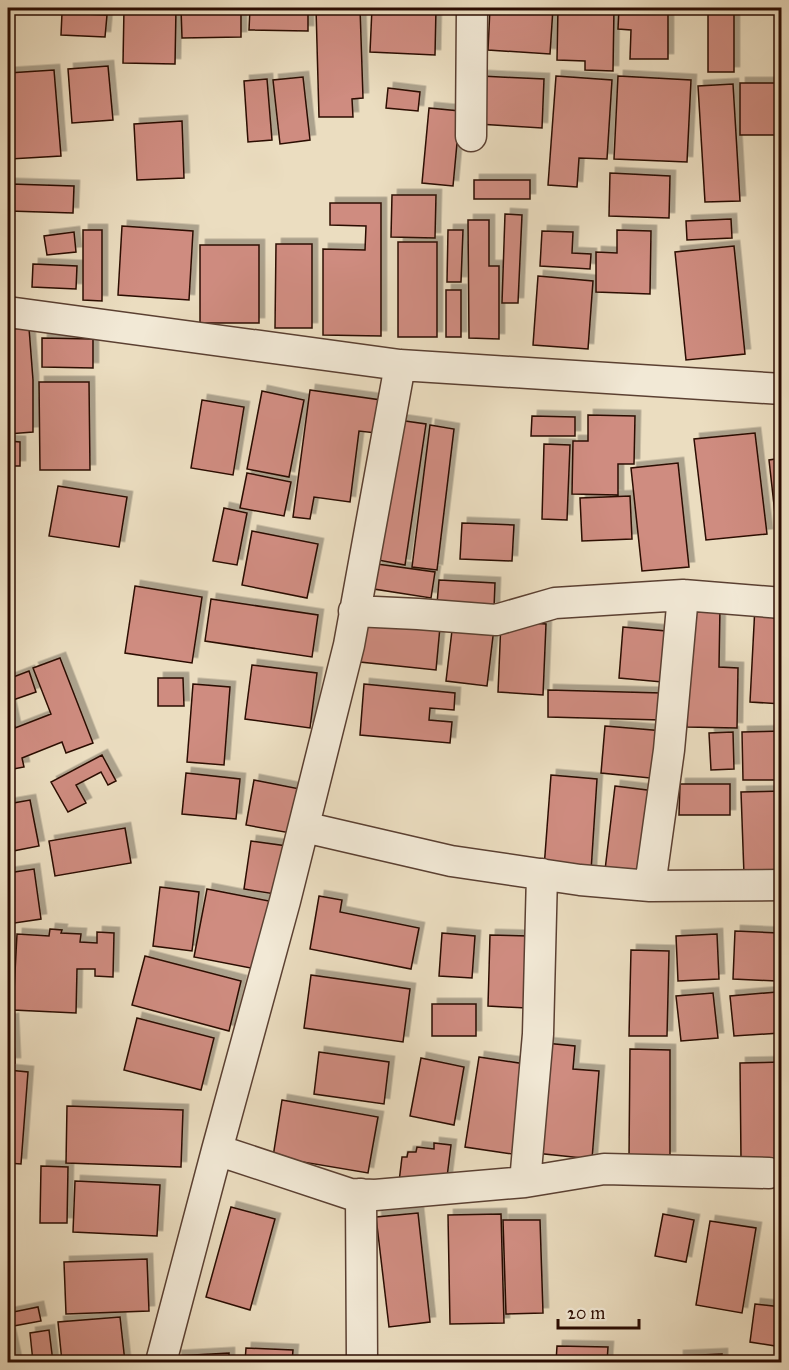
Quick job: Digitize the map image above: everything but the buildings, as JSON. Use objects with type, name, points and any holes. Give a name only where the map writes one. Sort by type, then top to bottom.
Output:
[{"type":"street","points":[[471,136],[472,8]]},
{"type":"street","points":[[8,312],[400,365],[782,389]]},
{"type":"street","points":[[162,1362],[285,901],[348,645],[400,365]]},
{"type":"street","points":[[354,611],[496,620],[555,603],[683,595],[782,603]]},
{"type":"street","points":[[650,886],[669,750],[683,595]]},
{"type":"street","points":[[304,826],[451,861],[580,880],[650,886],[782,885]]},
{"type":"street","points":[[525,1182],[538,1034],[542,874]]},
{"type":"street","points":[[217,1150],[350,1194],[375,1195],[525,1182],[604,1169],[768,1173]]},
{"type":"street","points":[[361,1194],[362,1362]]}]
